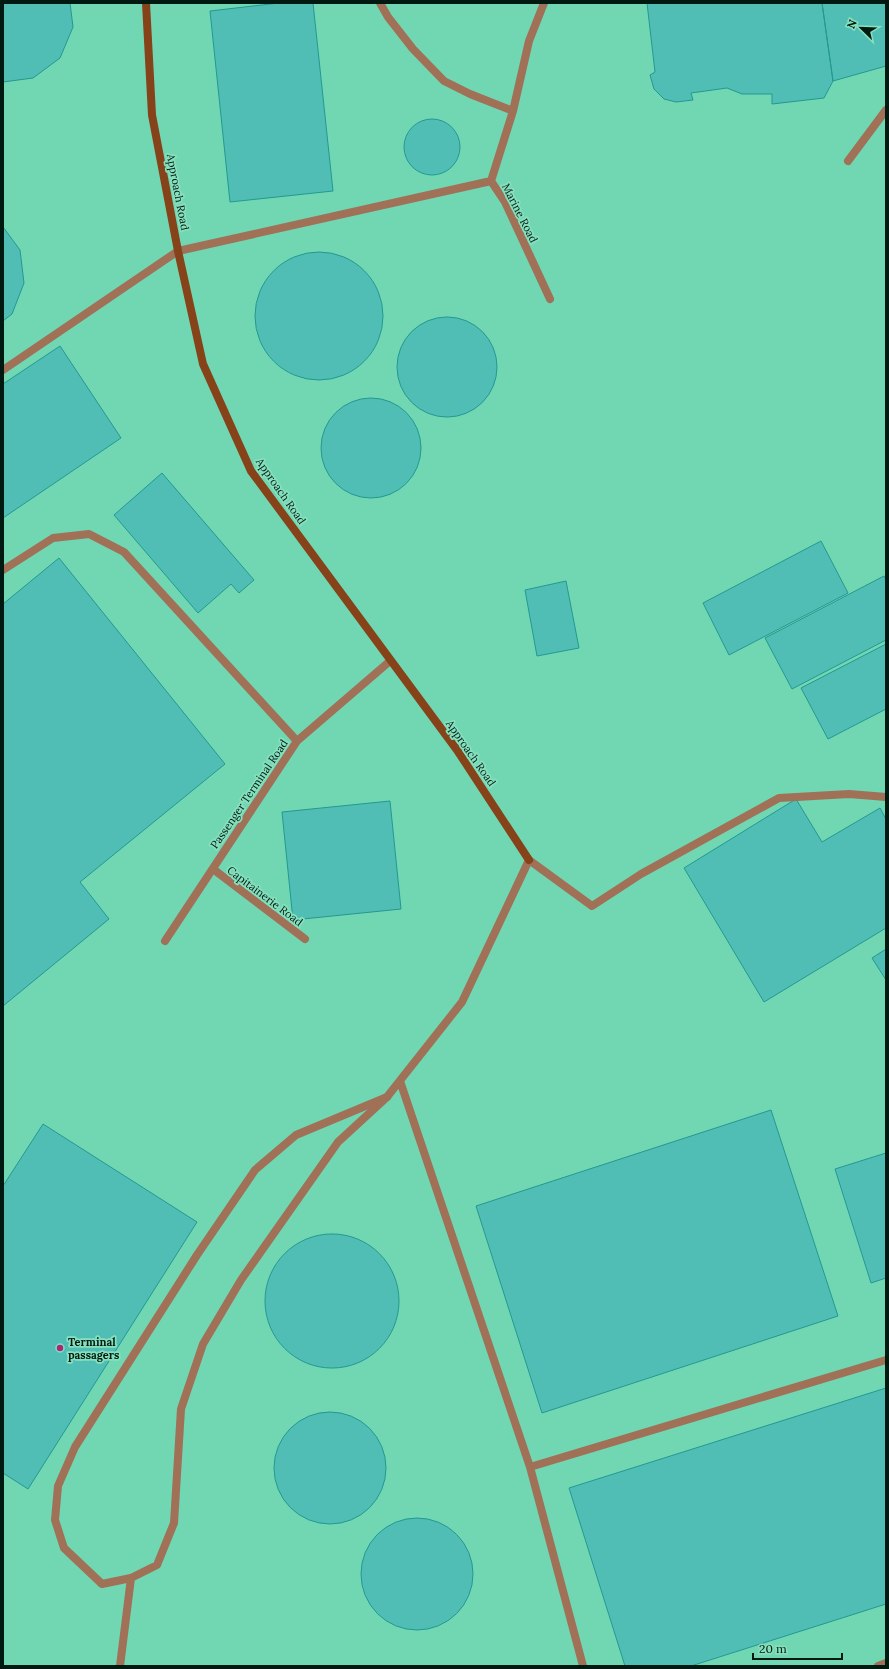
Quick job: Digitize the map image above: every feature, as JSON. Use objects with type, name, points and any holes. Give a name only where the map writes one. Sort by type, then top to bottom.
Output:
[{"type":"main road","name":"Approach Road","points":[[146,3],[152,115],[178,251],[203,364],[250,470],[390,662],[457,750],[529,860]]},
{"type":"street","points":[[380,3],[388,17],[413,49],[444,81],[470,94],[513,111]]},
{"type":"street","name":"Marine Road","points":[[544,3],[529,41],[513,111],[500,147],[491,181],[505,202],[550,299]]},
{"type":"street","points":[[848,161],[886,110]]},
{"type":"street","points":[[3,370],[178,251],[491,181]]},
{"type":"street","points":[[3,570],[53,538],[89,534],[124,552],[297,741]]},
{"type":"street","name":"Passenger Terminal Road","points":[[165,941],[297,741],[390,662]]},
{"type":"street","points":[[387,1097],[296,1135],[255,1170],[197,1254],[75,1447],[58,1486],[55,1520],[64,1548],[102,1584],[131,1578],[157,1565],[174,1523],[181,1409],[203,1344],[242,1280],[338,1142],[387,1097],[462,1002],[529,860],[592,906],[641,874],[779,798],[849,794],[886,797]]},
{"type":"street","name":"Capitainerie Road","points":[[213,869],[305,939]]},
{"type":"street","points":[[400,1081],[530,1467],[583,1666]]},
{"type":"street","points":[[530,1467],[886,1360]]},
{"type":"street","points":[[120,1666],[131,1578]]},
{"type":"street","points":[[878,1666],[886,1663]]},
{"type":"shaded area","points":[[3,3],[886,3],[886,1666],[3,1666]]},
{"type":"building","points":[[3,3],[70,3],[73,27],[60,58],[33,78],[3,82]]},
{"type":"building","points":[[279,3],[313,3],[333,191],[230,202],[210,11]]},
{"type":"building","points":[[647,3],[822,3],[833,81],[824,98],[772,104],[772,94],[742,94],[727,88],[691,93],[693,100],[676,102],[664,99],[654,89],[650,75],[655,72]]},
{"type":"building","points":[[822,3],[886,3],[886,66],[833,81]]},
{"type":"building","points":[[427,119],[437,119],[452,127],[458,136],[460,147],[458,158],[452,167],[437,175],[427,175],[416,170],[409,163],[404,152],[404,142],[409,131],[416,124]]},
{"type":"building","points":[[3,227],[20,250],[24,283],[12,314],[3,321]]},
{"type":"building","points":[[313,252],[325,252],[349,259],[360,266],[369,275],[378,291],[382,304],[382,328],[376,346],[369,357],[360,366],[349,373],[338,377],[325,380],[313,380],[289,373],[278,366],[269,357],[262,346],[258,335],[255,322],[255,310],[262,286],[269,275],[278,266],[289,259],[300,255]]},
{"type":"building","points":[[447,317],[466,320],[483,331],[494,348],[497,367],[494,386],[483,403],[466,414],[447,417],[428,414],[411,403],[400,386],[397,367],[400,348],[411,331],[428,320]]},
{"type":"building","points":[[60,346],[121,438],[3,518],[3,384]]},
{"type":"building","points":[[371,398],[390,401],[407,412],[418,429],[421,448],[418,467],[407,484],[390,495],[371,498],[352,495],[335,484],[324,467],[321,448],[324,429],[335,412],[352,401]]},
{"type":"building","points":[[162,473],[254,580],[239,593],[231,584],[198,613],[114,515]]},
{"type":"building","points":[[821,541],[848,593],[729,655],[703,603]]},
{"type":"building","points":[[59,558],[225,764],[80,882],[109,919],[3,1006],[3,604]]},
{"type":"building","points":[[884,576],[886,580],[886,640],[792,689],[765,638]]},
{"type":"building","points":[[566,581],[579,648],[537,656],[525,590]]},
{"type":"building","points":[[886,644],[886,709],[828,739],[801,688]]},
{"type":"building","points":[[796,799],[822,842],[880,808],[886,819],[886,928],[764,1002],[684,868]]},
{"type":"building","points":[[390,801],[401,909],[293,920],[282,812]]},
{"type":"building","points":[[886,949],[886,980],[872,958]]},
{"type":"building","points":[[771,1110],[838,1316],[542,1413],[476,1206]]},
{"type":"building","name":"Terminal passagers","points":[[43,1124],[197,1222],[28,1489],[3,1473],[3,1186]]},
{"type":"building","points":[[886,1153],[886,1278],[871,1283],[835,1169]]},
{"type":"building","points":[[332,1234],[357,1239],[379,1254],[394,1276],[399,1301],[394,1326],[379,1348],[357,1363],[332,1368],[307,1363],[285,1348],[270,1326],[265,1301],[270,1276],[285,1254],[307,1239]]},
{"type":"building","points":[[886,1388],[886,1604],[691,1666],[625,1666],[569,1488]]},
{"type":"building","points":[[330,1412],[351,1416],[370,1428],[382,1447],[386,1468],[382,1489],[370,1508],[351,1520],[330,1524],[309,1520],[290,1508],[278,1489],[274,1468],[278,1447],[290,1428],[309,1416]]},
{"type":"building","points":[[417,1518],[438,1522],[457,1534],[469,1553],[473,1574],[469,1595],[457,1614],[438,1626],[417,1630],[396,1626],[377,1614],[365,1595],[361,1574],[365,1553],[377,1534],[396,1522]]},
{"type":"place","name":"Terminal passagers","points":[[60,1348]]}]
